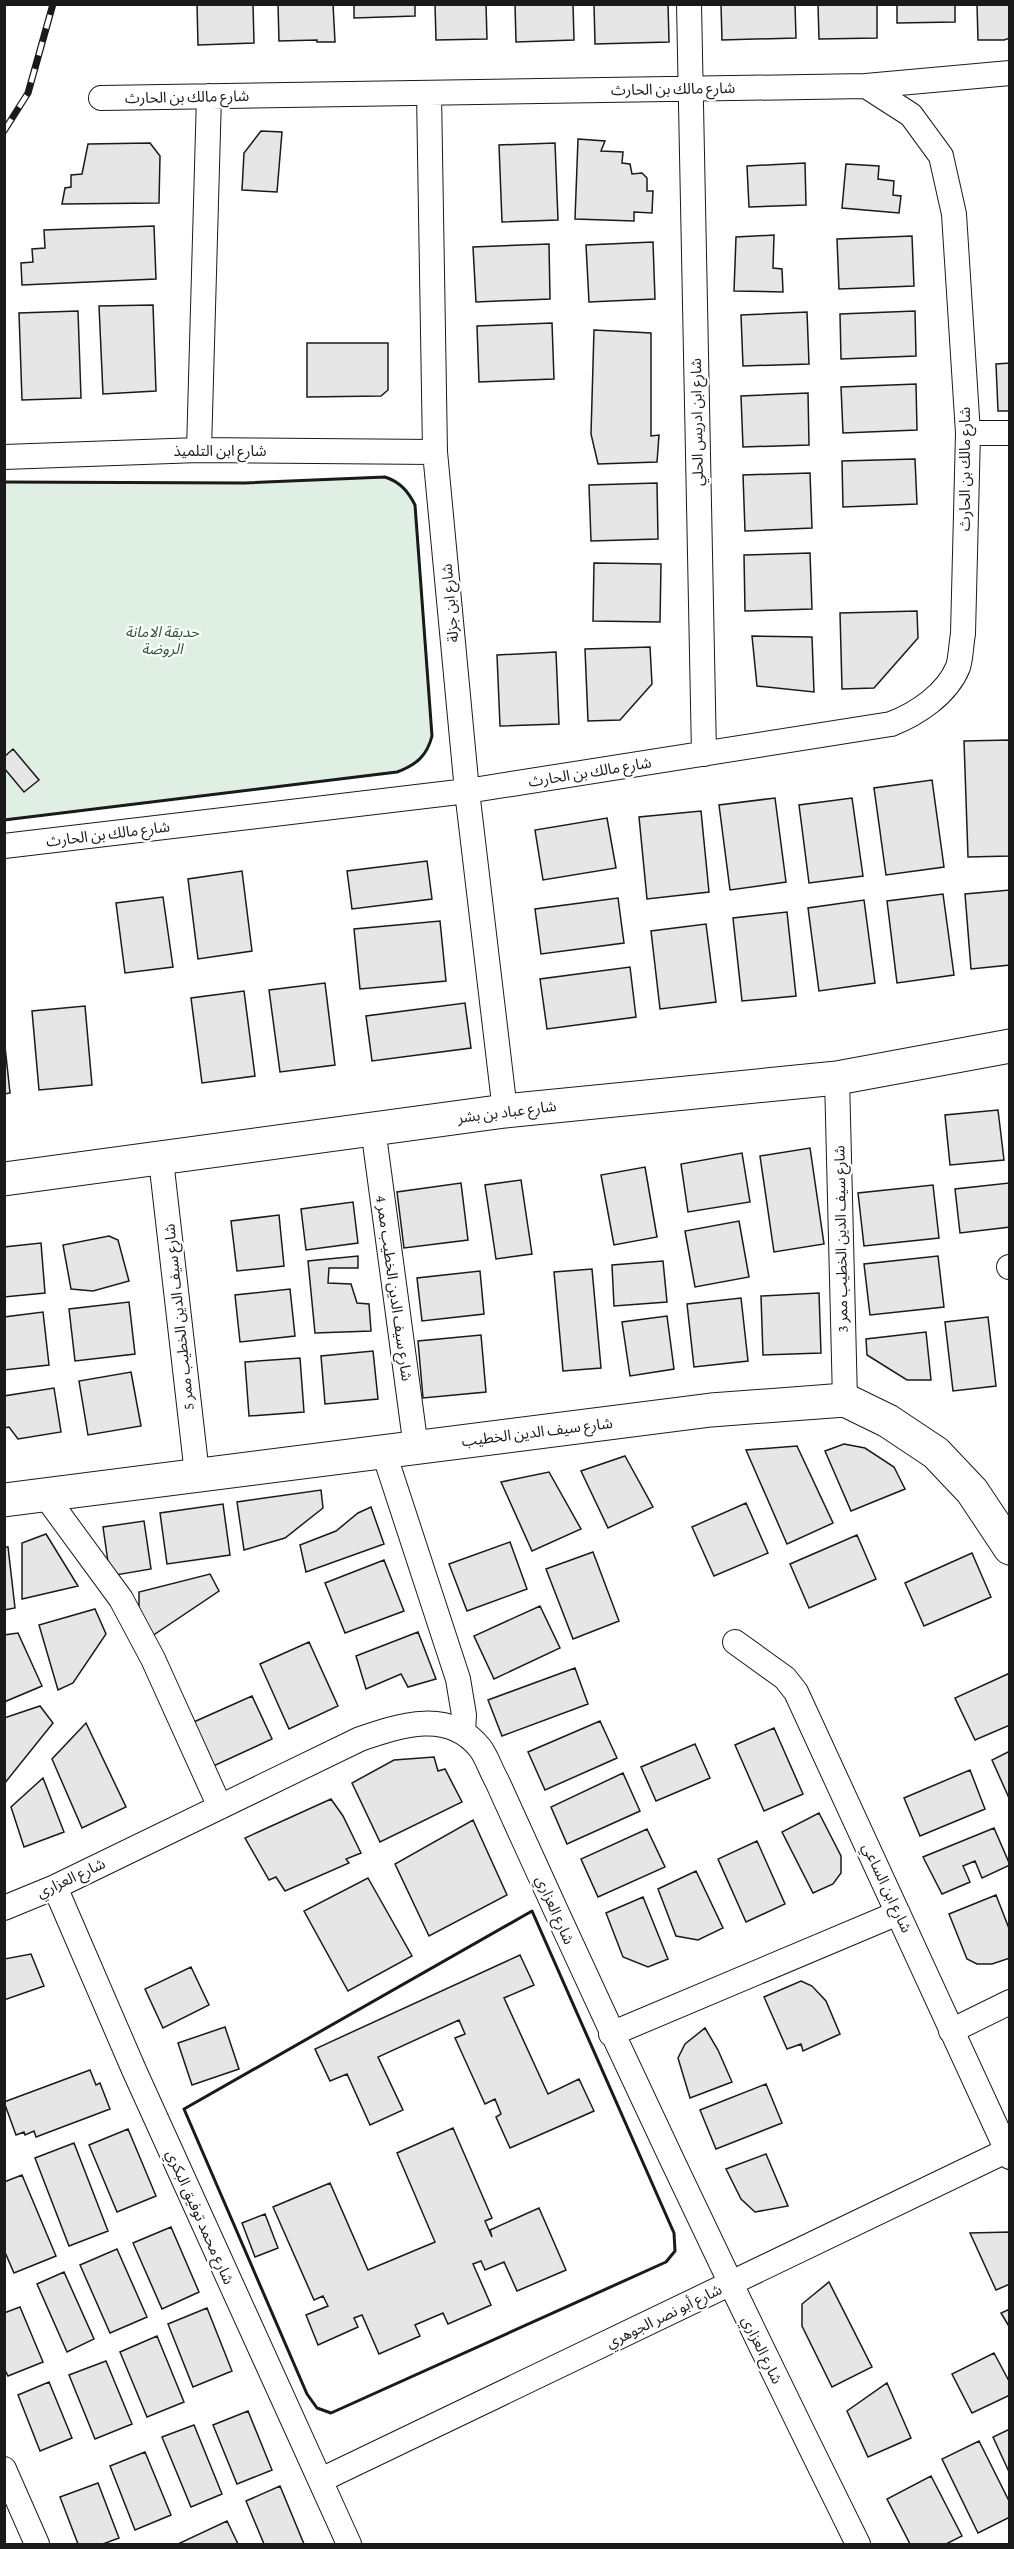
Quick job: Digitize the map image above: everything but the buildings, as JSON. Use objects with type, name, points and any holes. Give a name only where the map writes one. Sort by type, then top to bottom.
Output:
[{"type":"street","name":"شارع ابن ادريس الحلي","points":[[689,4],[704,754]]},
{"type":"street","points":[[866,86],[1010,73]]},
{"type":"street","name":"شارع مالك بن الحارث","points":[[4,846],[467,791],[891,724],[915,715],[940,693],[958,667],[963,634],[968,433],[954,214],[941,156],[911,115],[866,86],[101,98]]},
{"type":"street","name":"شارع ابن جزلة","points":[[429,93],[435,452],[467,791],[505,1111]]},
{"type":"street","points":[[199,450],[208,96]]},
{"type":"street","points":[[968,433],[1010,433]]},
{"type":"street","name":"شارع ابن التلميذ","points":[[4,457],[199,450],[435,452]]},
{"type":"street","name":"شارع عباد بن بشر","points":[[4,1179],[162,1160],[373,1128],[505,1111],[837,1077],[1010,1046]]},
{"type":"street","name":"شارع سيف الدين الخطيب ممر 3","points":[[837,1077],[845,1400]]},
{"type":"street","name":"شارع سيف الدين الخطيب ممر 4","points":[[373,1128],[416,1448]]},
{"type":"street","name":"شارع سيف الدين الخطيب ممر 5","points":[[162,1160],[197,1474]]},
{"type":"street","points":[[845,1400],[888,1421],[936,1453],[972,1491],[1010,1548]]},
{"type":"street","name":"شارع سيف الدين الخطيب","points":[[4,1500],[711,1410],[845,1400]]},
{"type":"street","points":[[384,1453],[458,1679],[464,1715],[463,1732]]},
{"type":"street","points":[[44,1494],[121,1599],[153,1659],[220,1807]]},
{"type":"street","name":"شارع ابن الساعي","points":[[735,1642],[792,1684],[1008,2154]]},
{"type":"street","name":"شارع العزاري","points":[[4,1908],[55,1887],[360,1739],[397,1726],[435,1722],[463,1732],[480,1749],[497,1781],[611,2034],[730,2285],[858,2544]]},
{"type":"street","name":"شارع محمد توفيق البكري","points":[[55,1887],[152,2112],[349,2544]]},
{"type":"street","points":[[611,2034],[898,1913]]},
{"type":"street","points":[[951,2031],[1010,2002]]},
{"type":"street","name":"شارع أبو نصر الجوهري","points":[[321,2480],[1008,2154]]},
{"type":"street","points":[[4,2469],[36,2544]]},
{"type":"green space","name":"حدبقة الامانة الروضة","points":[[385,477],[403,488],[415,505],[432,736],[420,759],[397,772],[5,820],[4,482],[245,483]]},
{"type":"railway","points":[[4,131],[28,93],[53,4]]},
{"type":"wall","points":[[4,482],[245,483],[385,477],[399,484],[415,505],[432,736],[420,759],[397,772],[4,820]]},
{"type":"wall","points":[[532,1911],[674,2233],[675,2251],[666,2262],[331,2413],[317,2408],[307,2394],[184,2109],[532,1911]]}]
